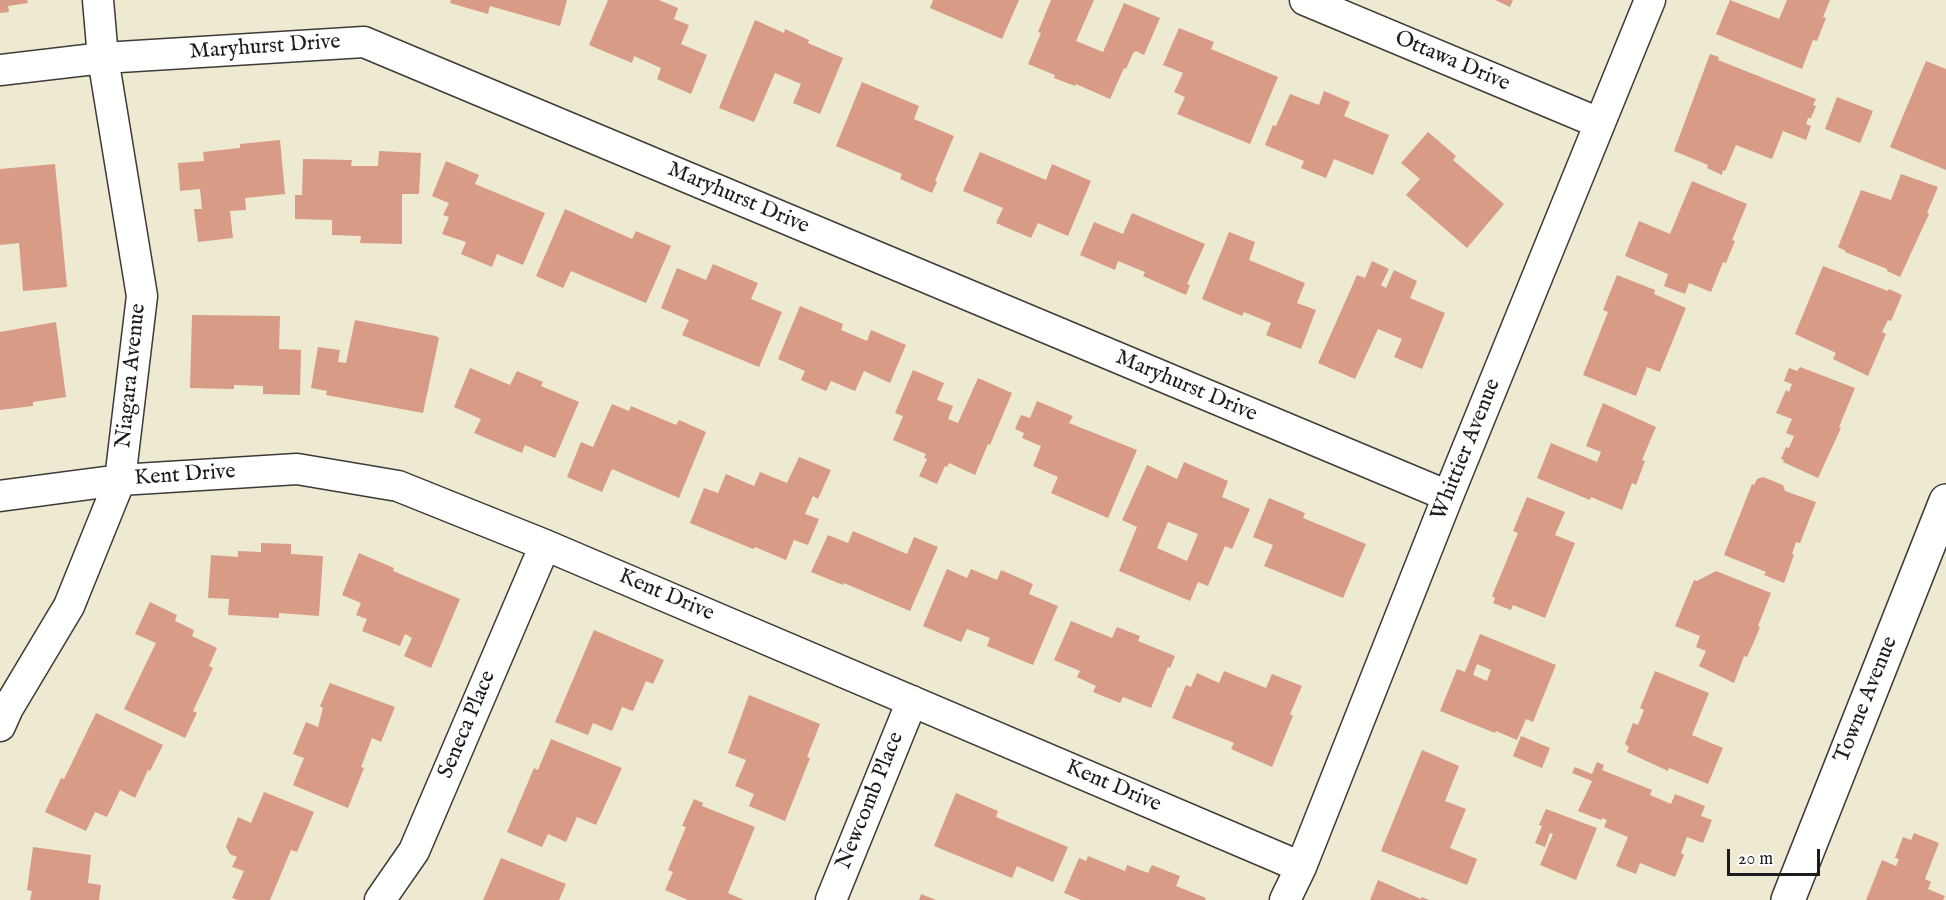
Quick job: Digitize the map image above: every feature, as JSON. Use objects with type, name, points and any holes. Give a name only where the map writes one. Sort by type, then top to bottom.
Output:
[{"type":"main road","name":"Towne Avenue","points":[[1788,900],[1946,501]]},
{"type":"street","name":"Niagara Avenue","points":[[0,726],[8,708],[69,606],[120,480],[142,296],[103,58],[98,0]]},
{"type":"street","name":"Ottawa Drive","points":[[1305,0],[1599,123]]},
{"type":"street","name":"Whittier Avenue","points":[[1285,900],[1301,867],[1448,496],[1650,0]]},
{"type":"street","name":"Maryhurst Drive","points":[[0,70],[103,58],[364,42],[1448,496]]},
{"type":"street","name":"Kent Drive","points":[[0,496],[120,480],[297,469],[398,486],[545,545],[1301,867]]},
{"type":"street","name":"Seneca Place","points":[[380,900],[414,851],[545,545]]},
{"type":"street","name":"Newcomb Place","points":[[831,900],[912,701]]},
{"type":"building","points":[[0,0],[27,0],[28,3],[8,6],[9,12],[0,13]]},
{"type":"building","points":[[451,0],[567,0],[560,26],[490,6],[488,14],[450,3]]},
{"type":"building","points":[[608,0],[659,0],[678,8],[674,19],[689,25],[681,44],[707,55],[691,94],[657,79],[661,68],[634,56],[632,63],[589,45]]},
{"type":"building","points":[[933,0],[1019,0],[1002,39],[930,8]]},
{"type":"building","points":[[1051,0],[1094,0],[1076,41],[1103,52],[1124,3],[1160,18],[1144,55],[1136,51],[1133,53],[1110,99],[1076,84],[1075,86],[1054,78],[1055,75],[1028,64]]},
{"type":"building","points":[[1495,0],[1513,0],[1510,7]]},
{"type":"building","points":[[1730,0],[1779,19],[1787,0],[1830,0],[1817,41],[1813,40],[1802,69],[1716,34]]},
{"type":"building","points":[[755,20],[784,33],[785,29],[809,40],[808,43],[843,58],[820,114],[793,103],[801,84],[775,73],[754,122],[719,108]]},
{"type":"building","points":[[1179,28],[1214,42],[1211,49],[1278,77],[1250,144],[1177,114],[1185,97],[1174,92],[1183,73],[1163,65]]},
{"type":"building","points":[[1710,54],[1719,57],[1718,60],[1816,99],[1813,105],[1816,106],[1806,124],[1811,126],[1806,140],[1783,131],[1772,159],[1736,145],[1722,175],[1707,168],[1708,165],[1674,151]]},
{"type":"building","points":[[1926,61],[1946,69],[1946,170],[1890,147]]},
{"type":"building","points":[[862,82],[919,106],[914,119],[954,136],[932,193],[900,179],[902,174],[836,146]]},
{"type":"building","points":[[1324,91],[1350,102],[1344,116],[1389,135],[1373,175],[1334,159],[1326,178],[1301,168],[1304,161],[1265,145],[1290,94],[1319,105]]},
{"type":"building","points":[[1837,97],[1873,111],[1860,143],[1825,129]]},
{"type":"building","points":[[1428,132],[1456,156],[1453,160],[1504,204],[1467,248],[1406,195],[1420,179],[1401,163]]},
{"type":"building","points":[[280,140],[285,194],[245,198],[246,210],[230,211],[233,238],[198,242],[194,209],[202,209],[200,189],[180,191],[178,163],[204,161],[203,152],[240,148],[240,144]]},
{"type":"building","points":[[379,151],[421,153],[419,194],[402,194],[402,244],[360,243],[361,236],[332,235],[332,220],[295,219],[295,195],[302,195],[303,159],[352,160],[351,166],[378,166]]},
{"type":"building","points":[[980,152],[1046,180],[1052,164],[1091,181],[1068,236],[1038,223],[1031,238],[996,223],[1003,208],[963,191]]},
{"type":"building","points":[[446,161],[479,175],[475,184],[545,213],[523,265],[497,254],[492,267],[461,254],[466,242],[442,234],[449,217],[443,215],[449,203],[432,196]]},
{"type":"building","points":[[55,164],[67,287],[23,291],[19,243],[0,245],[0,169]]},
{"type":"building","points":[[1901,174],[1938,187],[1927,213],[1929,214],[1900,277],[1838,247],[1861,190],[1891,200]]},
{"type":"building","points":[[1692,181],[1747,204],[1732,240],[1735,241],[1726,263],[1723,262],[1711,292],[1689,283],[1685,294],[1664,286],[1668,274],[1625,256],[1639,221],[1670,234]]},
{"type":"building","points":[[565,209],[632,239],[636,231],[671,246],[646,303],[571,271],[563,288],[536,276]]},
{"type":"building","points":[[1132,213],[1205,244],[1187,284],[1190,285],[1186,295],[1143,276],[1145,272],[1118,261],[1115,270],[1080,255],[1094,222],[1123,234]]},
{"type":"building","points":[[1229,232],[1255,242],[1249,260],[1305,283],[1297,303],[1316,310],[1301,349],[1266,335],[1271,323],[1244,312],[1242,316],[1202,299]]},
{"type":"building","points":[[1372,261],[1389,269],[1381,285],[1386,288],[1394,270],[1417,281],[1410,298],[1445,313],[1422,369],[1394,357],[1402,339],[1378,329],[1355,379],[1318,363],[1357,275],[1365,278]]},
{"type":"building","points":[[713,264],[758,283],[751,299],[782,312],[759,367],[682,335],[689,320],[661,308],[677,268],[706,280]]},
{"type":"building","points":[[1823,266],[1902,295],[1891,321],[1888,320],[1882,332],[1886,334],[1868,376],[1833,359],[1836,353],[1795,334]]},
{"type":"building","points":[[1617,275],[1655,290],[1654,294],[1686,308],[1660,372],[1647,367],[1636,396],[1583,375],[1608,312],[1603,310]]},
{"type":"building","points":[[800,306],[843,324],[841,330],[867,341],[871,330],[906,345],[890,383],[864,371],[855,391],[831,381],[826,391],[801,380],[805,371],[778,359]]},
{"type":"building","points":[[192,315],[280,316],[279,349],[301,350],[300,395],[263,394],[263,386],[234,385],[234,389],[190,388]]},
{"type":"building","points":[[355,320],[439,338],[423,413],[326,395],[327,391],[311,388],[318,347],[340,350],[338,362],[346,363]]},
{"type":"building","points":[[56,322],[66,397],[33,402],[33,406],[0,410],[0,332]]},
{"type":"building","points":[[1800,367],[1855,388],[1839,427],[1841,428],[1818,478],[1781,459],[1794,436],[1786,433],[1792,419],[1776,413],[1786,390],[1789,392],[1792,384],[1784,381],[1789,368],[1797,371]]},
{"type":"building","points":[[470,368],[510,385],[517,371],[543,382],[541,386],[579,402],[555,458],[525,445],[522,453],[474,433],[481,419],[454,407]]},
{"type":"building","points":[[913,370],[944,383],[937,400],[953,406],[948,419],[958,423],[978,378],[1012,393],[975,475],[949,463],[947,467],[945,466],[937,484],[919,476],[927,459],[924,458],[926,454],[893,440],[903,416],[895,413]]},
{"type":"building","points":[[1037,401],[1073,416],[1069,423],[1137,450],[1108,518],[1051,493],[1058,477],[1033,466],[1041,446],[1022,438],[1024,433],[1015,429],[1021,415],[1030,418]]},
{"type":"building","points":[[1603,403],[1656,427],[1642,460],[1645,461],[1636,485],[1632,483],[1622,510],[1591,497],[1590,500],[1537,478],[1551,443],[1597,462],[1601,452],[1586,446]]},
{"type":"building","points":[[612,404],[629,411],[631,406],[676,425],[679,420],[706,432],[679,498],[612,469],[602,492],[567,477],[581,442],[593,447]]},
{"type":"building","points":[[799,457],[831,470],[818,499],[813,496],[805,514],[819,519],[808,545],[794,540],[786,560],[690,523],[704,488],[718,493],[726,474],[754,486],[760,472],[787,483]]},
{"type":"building","points":[[1184,462],[1228,481],[1222,497],[1250,509],[1232,549],[1225,546],[1208,586],[1198,582],[1190,601],[1119,571],[1137,527],[1122,520],[1147,465],[1177,479]],"holes":[[[1168,522],[1198,534],[1187,561],[1157,548]]]},
{"type":"building","points":[[1763,477],[1783,485],[1785,491],[1816,502],[1800,543],[1796,542],[1784,583],[1764,575],[1766,572],[1724,555],[1752,484],[1754,485],[1757,479]]},
{"type":"building","points":[[1527,497],[1565,512],[1555,535],[1575,543],[1545,618],[1513,605],[1511,610],[1493,603],[1495,598],[1492,596],[1518,533],[1513,531]]},
{"type":"building","points":[[1269,498],[1305,513],[1303,518],[1366,544],[1343,598],[1264,566],[1273,545],[1253,537]]},
{"type":"building","points":[[853,531],[907,554],[914,537],[938,547],[910,611],[844,583],[843,585],[811,572],[828,535],[848,543]]},
{"type":"building","points":[[261,543],[291,544],[291,554],[323,556],[319,616],[279,613],[279,618],[228,615],[229,599],[208,598],[211,555],[238,557],[238,551],[261,552]]},
{"type":"building","points":[[359,553],[394,568],[393,571],[460,599],[431,668],[404,656],[412,638],[405,634],[400,646],[362,631],[367,619],[356,615],[361,603],[342,595]]},
{"type":"building","points":[[947,569],[967,578],[971,569],[997,580],[1001,570],[1033,584],[1029,594],[1058,606],[1033,665],[987,646],[990,638],[967,629],[961,642],[923,626]]},
{"type":"building","points":[[1716,571],[1771,593],[1756,637],[1747,657],[1744,656],[1734,683],[1699,666],[1706,651],[1696,647],[1700,636],[1675,626],[1694,580],[1697,581]]},
{"type":"building","points":[[150,602],[177,615],[175,621],[194,630],[192,636],[217,648],[209,666],[213,668],[193,711],[197,713],[185,738],[124,709],[156,643],[135,634]]},
{"type":"building","points":[[1071,621],[1112,638],[1117,627],[1140,636],[1138,641],[1175,656],[1151,708],[1123,697],[1120,703],[1093,692],[1096,686],[1077,677],[1080,671],[1054,660]]},
{"type":"building","points":[[594,630],[664,660],[653,684],[646,681],[633,711],[622,707],[612,731],[593,723],[588,735],[555,722]]},
{"type":"building","points":[[1480,634],[1556,665],[1533,722],[1526,719],[1517,740],[1440,711],[1457,669],[1465,672]],"holes":[[[1477,664],[1491,670],[1487,681],[1473,675]]]},
{"type":"building","points":[[1224,671],[1266,688],[1272,674],[1302,686],[1290,714],[1293,716],[1272,767],[1231,749],[1234,743],[1172,718],[1186,685],[1191,687],[1197,673],[1219,683]]},
{"type":"building","points":[[1655,671],[1709,693],[1692,735],[1723,748],[1708,784],[1669,768],[1668,771],[1627,752],[1629,747],[1625,744],[1633,723],[1638,725],[1644,710],[1640,708]]},
{"type":"building","points":[[330,683],[395,707],[381,742],[372,738],[361,767],[364,768],[348,808],[293,785],[304,758],[293,754],[306,722],[318,727],[323,708],[320,706]]},
{"type":"building","points":[[749,695],[820,724],[807,757],[810,758],[785,821],[749,806],[754,794],[735,786],[746,760],[728,753]]},
{"type":"building","points":[[96,713],[163,745],[135,798],[120,790],[107,817],[95,812],[86,831],[45,812]]},
{"type":"building","points":[[1521,736],[1550,748],[1542,768],[1513,756]]},
{"type":"building","points":[[551,739],[622,768],[596,825],[577,817],[566,842],[548,834],[542,847],[507,832],[534,768],[538,770]]},
{"type":"building","points":[[1422,750],[1459,766],[1445,801],[1466,809],[1450,848],[1477,859],[1467,885],[1381,851]]},
{"type":"building","points":[[1597,762],[1604,765],[1602,770],[1652,790],[1650,795],[1671,804],[1675,794],[1705,806],[1701,816],[1712,820],[1703,843],[1687,837],[1681,853],[1684,855],[1675,877],[1640,863],[1636,874],[1616,866],[1628,837],[1604,827],[1607,820],[1578,811],[1592,781],[1572,773],[1575,767],[1592,774]]},
{"type":"building","points":[[264,792],[314,812],[297,852],[291,850],[270,900],[238,900],[232,898],[244,871],[232,867],[237,857],[230,854],[226,847],[238,817],[251,823]]},
{"type":"building","points":[[956,793],[998,811],[996,817],[1068,847],[1053,882],[1017,866],[1012,878],[934,846]]},
{"type":"building","points":[[694,799],[703,803],[702,806],[755,827],[728,893],[744,900],[688,900],[665,890],[673,872],[668,870],[686,827],[682,826]]},
{"type":"building","points":[[1546,809],[1597,828],[1576,880],[1540,865],[1553,834],[1550,833],[1545,847],[1535,843]]},
{"type":"building","points":[[1914,833],[1939,843],[1925,879],[1931,882],[1928,889],[1945,896],[1943,900],[1866,900],[1882,860],[1896,866],[1899,859],[1895,858],[1903,837],[1911,840]]},
{"type":"building","points":[[33,847],[91,855],[88,883],[101,885],[99,900],[30,900],[32,891],[27,890]]},
{"type":"building","points":[[1088,856],[1125,871],[1127,865],[1148,873],[1152,865],[1180,876],[1176,886],[1206,898],[1205,900],[1081,900],[1064,893],[1079,858],[1086,861]]},
{"type":"building","points":[[501,858],[566,884],[559,900],[483,900]]},
{"type":"building","points":[[1378,880],[1421,899],[1422,897],[1429,900],[1370,900]]},
{"type":"building","points":[[921,894],[936,900],[919,900]]}]
